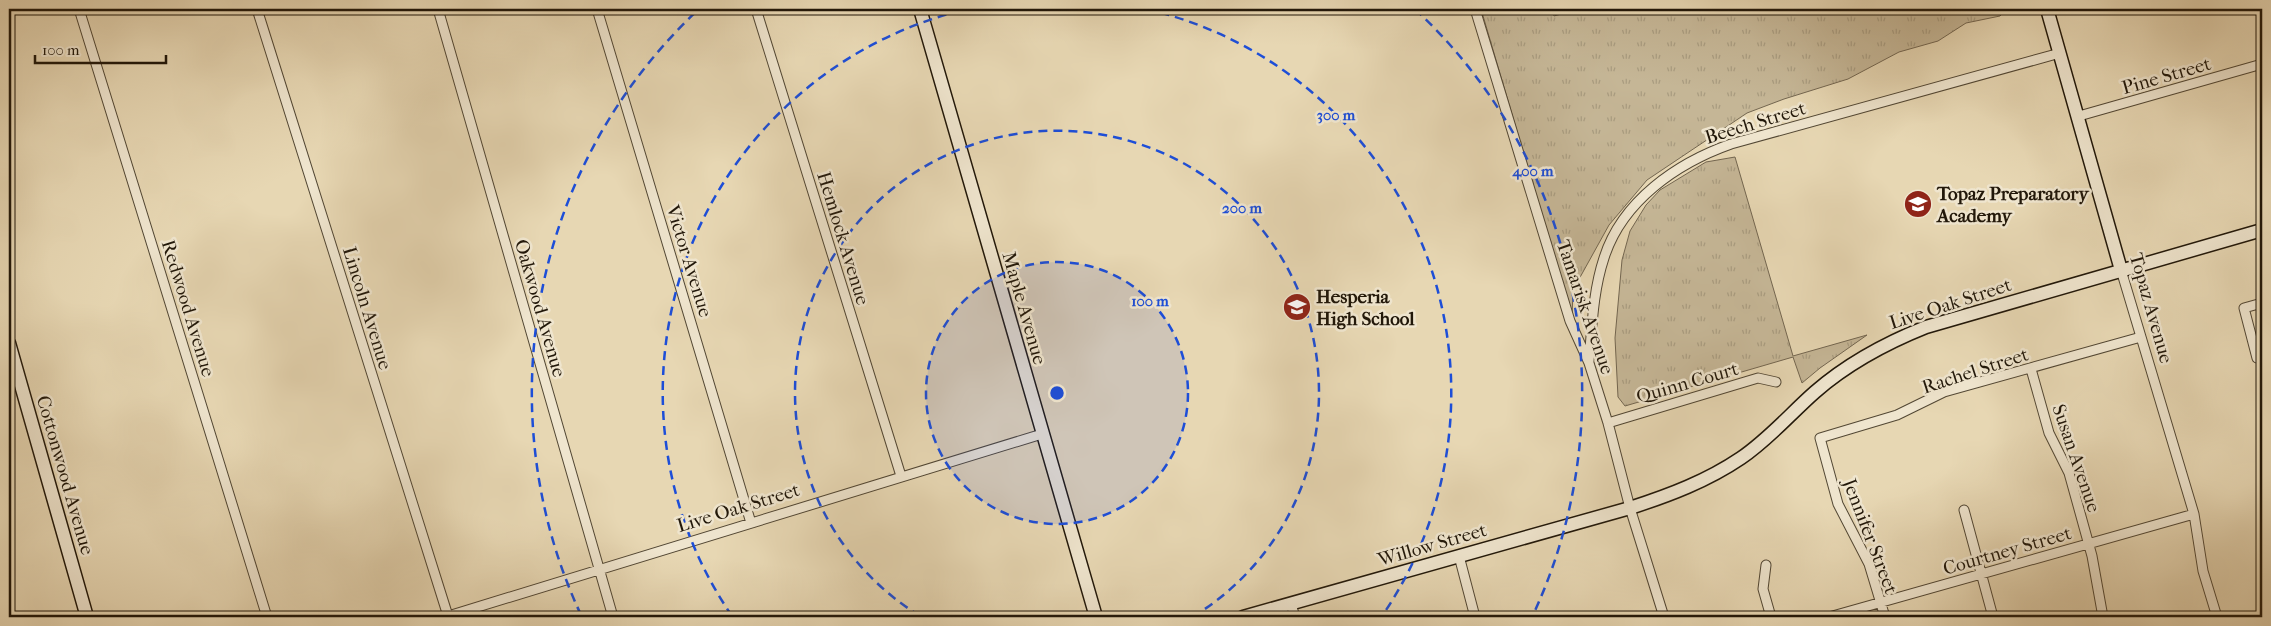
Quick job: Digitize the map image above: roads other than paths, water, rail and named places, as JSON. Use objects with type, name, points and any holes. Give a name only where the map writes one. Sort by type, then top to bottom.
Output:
[{"type":"street","name":"Redwood Avenue","points":[[79,9],[267,617]]},
{"type":"street","name":"Lincoln Avenue","points":[[257,9],[447,617]]},
{"type":"street","name":"Oakwood Avenue","points":[[438,9],[613,617]]},
{"type":"street","name":"Victor Avenue","points":[[597,9],[751,522]]},
{"type":"street","name":"Hemlock Avenue","points":[[756,9],[901,476]]},
{"type":"street","name":"Maple Avenue","points":[[920,9],[1096,617]]},
{"type":"street","name":"Tamarisk Avenue","points":[[1475,9],[1570,321],[1589,363],[1608,422],[1630,508],[1664,617]]},
{"type":"street","name":"Topaz Avenue","points":[[2047,9],[2163,416],[2194,514],[2203,571],[2217,617]]},
{"type":"street","name":"Beech Street","points":[[1589,363],[1593,312],[1604,258],[1618,228],[1635,205],[1666,176],[1705,153],[1731,144],[2060,53]]},
{"type":"street","name":"Pine Street","points":[[2079,116],[2262,64]]},
{"type":"street","name":"Live Oak Street","points":[[1630,508],[1696,484],[1728,467],[1780,428],[1815,392],[1882,346],[1926,327],[2262,230]]},
{"type":"street","points":[[2257,358],[2244,308],[2262,302]]},
{"type":"street","name":"Rachel Street","points":[[1820,438],[1897,415],[1944,392],[2141,337]]},
{"type":"street","name":"Cottonwood Avenue","points":[[9,343],[87,617]]},
{"type":"street","name":"Susan Avenue","points":[[2031,369],[2049,433],[2069,473],[2089,544],[2103,617]]},
{"type":"street","name":"Quinn Court","points":[[1608,422],[1758,378],[1776,382]]},
{"type":"street","name":"Live Oak Street","points":[[447,617],[1042,434]]},
{"type":"street","name":"Jennifer Street","points":[[1820,438],[1838,504],[1869,564],[1884,617]]},
{"type":"street","name":"Willow Street","points":[[1243,617],[1630,508]]},
{"type":"street","points":[[1964,510],[1994,617]]},
{"type":"street","name":"Courtney Street","points":[[1829,617],[2194,514]]},
{"type":"street","points":[[1458,556],[1475,617]]},
{"type":"street","points":[[1766,565],[1763,589],[1771,617]]},
{"type":"street","points":[[1291,604],[1295,617]]},
{"type":"place","name":"Topaz Preparatory Academy","points":[[1918,204]]},
{"type":"place","name":"Hesperia High School","points":[[1297,307]]}]
